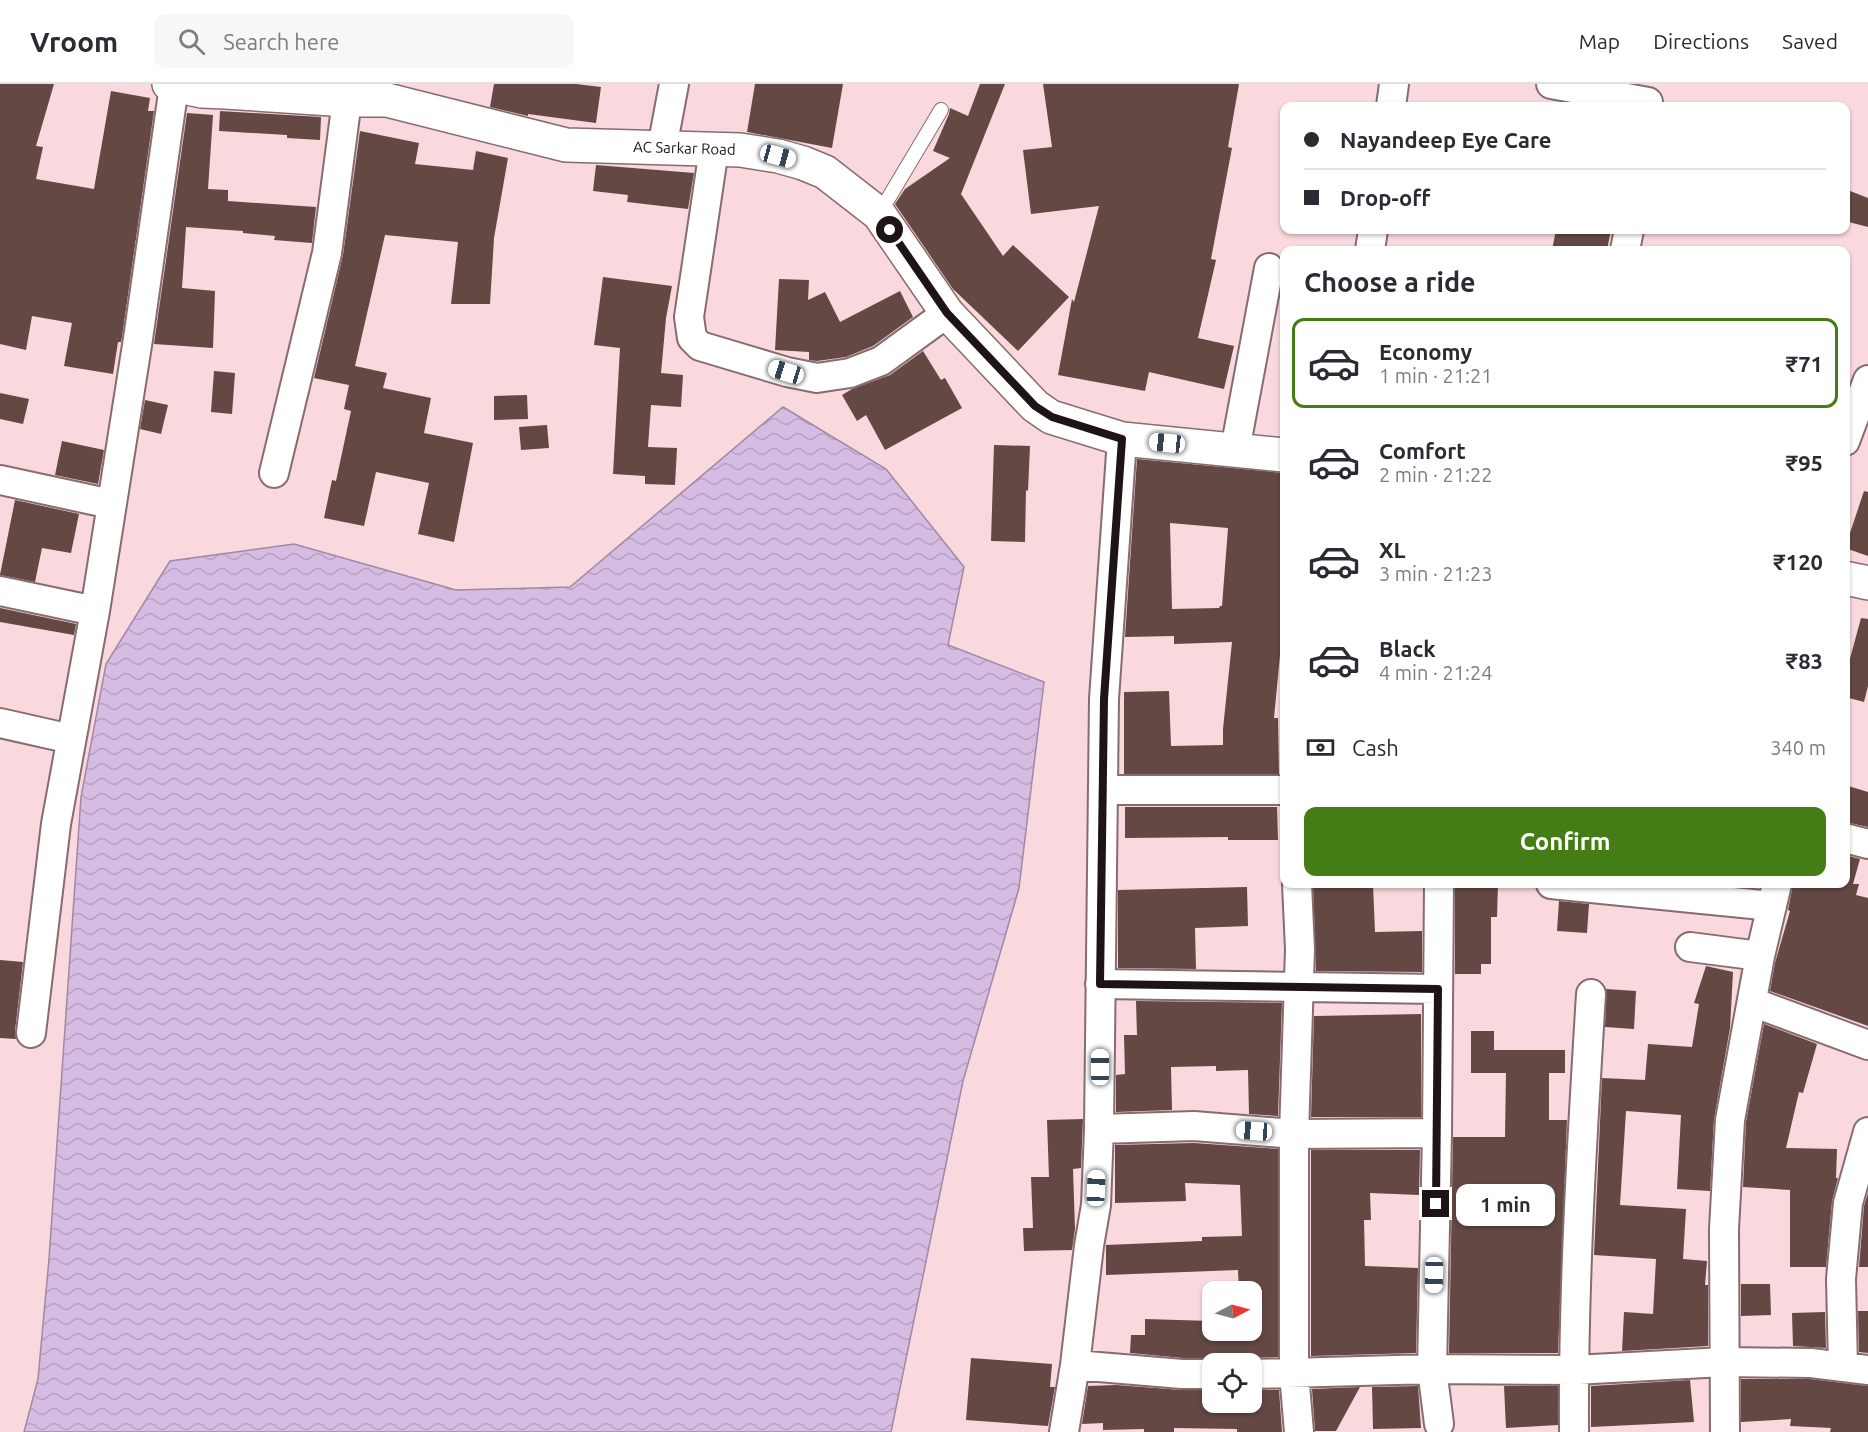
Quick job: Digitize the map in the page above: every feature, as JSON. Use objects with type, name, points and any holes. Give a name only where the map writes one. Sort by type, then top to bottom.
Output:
[{"type":"street","points":[[662,148],[674,84]]},
{"type":"street","points":[[1392,102],[1394,84]]},
{"type":"street","points":[[1551,84],[1648,97]]},
{"type":"street","points":[[31,1033],[56,824],[95,611],[138,339],[172,85]]},
{"type":"street","name":"AC Sarkar Road","points":[[172,85],[202,91],[346,100],[398,92],[566,145],[740,150],[778,156],[803,163],[825,172],[879,214],[947,313],[1035,406],[1052,417],[1122,439],[1280,455]]},
{"type":"street","points":[[274,473],[327,253],[346,100]]},
{"type":"street","points":[[714,149],[689,317],[692,338],[700,346],[786,372],[817,378],[850,373],[881,361],[947,313]]},
{"type":"street","points":[[1235,450],[1269,268]]},
{"type":"street","points":[[1850,428],[1868,380]]},
{"type":"street","points":[[1064,1432],[1096,1205],[1104,699],[1122,439]]},
{"type":"street","points":[[0,480],[111,504]]},
{"type":"street","points":[[1850,579],[1868,583]]},
{"type":"street","points":[[0,591],[95,611]]},
{"type":"street","points":[[0,723],[71,739]]},
{"type":"street","points":[[1103,790],[1280,790]]},
{"type":"street","points":[[1850,839],[1868,844]]},
{"type":"street","points":[[1297,888],[1300,949],[1294,1134],[1294,1373],[1299,1432]]},
{"type":"street","points":[[1439,888],[1432,1369],[1439,1424]]},
{"type":"street","points":[[1632,888],[1774,895],[1760,956],[1730,1120],[1724,1229],[1725,1432]]},
{"type":"street","points":[[1690,947],[1760,956]]},
{"type":"street","points":[[1100,984],[1438,989]]},
{"type":"street","points":[[1574,1432],[1578,1200],[1591,993]]},
{"type":"street","points":[[1752,1002],[1868,1045]]},
{"type":"street","points":[[1099,1129],[1194,1126],[1294,1134],[1437,1133]]},
{"type":"street","points":[[1262,1374],[1432,1369],[1574,1370],[1724,1362],[1811,1363],[1856,1368],[1842,1279],[1848,1203],[1868,1132]]},
{"type":"street","points":[[1075,1365],[1202,1374]]},
{"type":"lane","points":[[879,214],[941,110]]},
{"type":"water","points":[[783,407],[886,469],[964,567],[948,645],[1044,682],[1019,888],[963,1081],[891,1432],[24,1432],[38,1379],[49,1259],[81,797],[106,664],[170,561],[294,544],[456,590],[570,587]]},
{"type":"building","points":[[0,84],[54,84],[36,146],[43,147],[36,179],[94,189],[111,91],[150,98],[148,111],[154,111],[122,337],[121,342],[118,342],[113,374],[64,366],[72,323],[32,316],[26,350],[0,344]]},
{"type":"building","points":[[494,84],[576,84],[601,87],[596,123],[528,114],[528,116],[490,107]]},
{"type":"building","points":[[755,84],[843,84],[832,148],[747,132]]},
{"type":"building","points":[[980,84],[1005,84],[961,194],[1003,256],[1013,245],[1069,297],[1018,351],[953,289],[895,204],[905,189],[950,158],[933,151],[950,108],[968,116]]},
{"type":"building","points":[[1043,84],[1239,84],[1228,147],[1232,148],[1211,259],[1216,260],[1198,338],[1234,346],[1224,389],[1149,372],[1145,391],[1058,375],[1072,299],[1074,302],[1099,206],[1031,214],[1023,150],[1052,147]]},
{"type":"building","points":[[220,111],[321,117],[320,140],[287,138],[287,135],[219,131]]},
{"type":"building","points":[[187,113],[213,115],[208,189],[228,190],[228,201],[316,207],[312,243],[274,240],[275,236],[243,233],[243,231],[186,227],[182,288],[215,291],[213,348],[154,344]]},
{"type":"building","points":[[360,131],[419,143],[415,164],[473,170],[476,151],[508,158],[494,238],[490,304],[451,304],[458,242],[385,235],[355,366],[387,373],[383,388],[431,398],[424,433],[473,443],[454,542],[418,534],[429,483],[376,472],[364,526],[324,518],[332,480],[336,481],[351,411],[344,409],[349,385],[314,378],[343,255]]},
{"type":"building","points":[[596,165],[694,173],[688,209],[627,202],[628,195],[593,191]]},
{"type":"building","points":[[1850,191],[1868,198],[1868,227],[1850,222]]},
{"type":"building","points":[[1555,234],[1610,234],[1608,246],[1553,246]]},
{"type":"building","points":[[603,277],[672,286],[666,318],[661,373],[683,375],[681,407],[651,405],[648,447],[677,448],[675,485],[645,484],[645,476],[613,474],[620,348],[594,345]]},
{"type":"building","points":[[779,279],[809,280],[808,300],[825,292],[840,322],[900,291],[913,317],[873,346],[846,357],[809,360],[809,352],[775,350]]},
{"type":"building","points":[[923,351],[941,380],[945,378],[962,408],[885,450],[866,415],[857,421],[842,395],[890,375]]},
{"type":"building","points":[[214,371],[235,373],[232,414],[211,412]]},
{"type":"building","points":[[0,393],[29,399],[23,424],[0,419]]},
{"type":"building","points":[[527,395],[528,419],[494,420],[494,396]]},
{"type":"building","points":[[145,400],[168,405],[161,434],[140,429]]},
{"type":"building","points":[[547,425],[549,448],[521,450],[519,427]]},
{"type":"building","points":[[62,441],[104,450],[98,484],[55,475]]},
{"type":"building","points":[[994,445],[1030,446],[1025,542],[991,541]]},
{"type":"building","points":[[1137,459],[1280,473],[1280,655],[1274,718],[1278,718],[1279,774],[1124,774],[1124,692],[1169,691],[1171,746],[1223,745],[1232,642],[1174,644],[1174,636],[1125,637]],"holes":[[[1170,523],[1228,528],[1222,606],[1219,608],[1172,609]]]},
{"type":"building","points":[[1864,491],[1868,492],[1868,556],[1850,550],[1850,533]]},
{"type":"building","points":[[15,500],[79,514],[71,553],[42,548],[35,582],[0,575]]},
{"type":"building","points":[[0,608],[76,624],[74,635],[0,622]]},
{"type":"building","points":[[1861,618],[1868,619],[1868,686],[1864,702],[1850,698],[1850,659]]},
{"type":"building","points":[[1850,787],[1868,792],[1868,827],[1850,823]]},
{"type":"building","points":[[1125,807],[1277,807],[1278,840],[1228,840],[1228,837],[1125,838]]},
{"type":"building","points":[[1850,856],[1860,859],[1853,884],[1859,884],[1856,895],[1868,898],[1868,1026],[1770,991],[1775,963],[1790,911],[1788,910],[1792,888],[1850,888]]},
{"type":"building","points":[[1247,887],[1248,926],[1195,928],[1196,969],[1118,968],[1118,890]]},
{"type":"building","points":[[1313,888],[1373,888],[1375,932],[1422,931],[1422,972],[1316,971]]},
{"type":"building","points":[[1455,888],[1498,888],[1497,917],[1491,917],[1491,964],[1481,964],[1481,974],[1455,974]]},
{"type":"building","points":[[1559,901],[1589,904],[1587,933],[1557,931]]},
{"type":"building","points":[[0,960],[23,962],[16,1039],[0,1038]]},
{"type":"building","points":[[1706,966],[1733,972],[1730,1028],[1714,1119],[1710,1191],[1677,1189],[1681,1115],[1626,1111],[1620,1205],[1686,1209],[1683,1259],[1707,1261],[1705,1285],[1708,1285],[1708,1346],[1622,1351],[1624,1312],[1653,1314],[1656,1259],[1594,1255],[1602,1078],[1645,1080],[1648,1044],[1692,1047],[1699,1004],[1694,1003]]},
{"type":"building","points":[[1606,989],[1636,991],[1634,1029],[1605,1027]]},
{"type":"building","points":[[1136,1001],[1282,1003],[1278,1116],[1249,1114],[1248,1070],[1216,1071],[1216,1066],[1171,1067],[1172,1110],[1116,1112],[1116,1075],[1125,1074],[1124,1035],[1137,1035]]},
{"type":"building","points":[[1421,1014],[1421,1117],[1311,1117],[1314,1016]]},
{"type":"building","points":[[1764,1024],[1817,1044],[1803,1093],[1799,1092],[1786,1148],[1837,1149],[1836,1178],[1838,1178],[1832,1201],[1826,1267],[1790,1267],[1790,1190],[1743,1187],[1746,1122]]},
{"type":"building","points":[[1471,1031],[1494,1031],[1494,1050],[1565,1050],[1565,1073],[1549,1073],[1549,1120],[1567,1120],[1558,1353],[1449,1353],[1453,1137],[1505,1137],[1506,1073],[1471,1073]]},
{"type":"building","points":[[1083,1119],[1081,1168],[1073,1169],[1075,1229],[1072,1250],[1024,1251],[1023,1228],[1033,1228],[1031,1177],[1049,1177],[1047,1120]]},
{"type":"building","points":[[1194,1143],[1278,1149],[1278,1357],[1262,1358],[1262,1353],[1202,1353],[1202,1358],[1183,1358],[1130,1353],[1131,1335],[1145,1335],[1145,1319],[1202,1321],[1202,1341],[1262,1341],[1262,1281],[1238,1281],[1238,1270],[1106,1275],[1106,1245],[1202,1241],[1202,1237],[1242,1236],[1240,1185],[1185,1183],[1186,1201],[1115,1203],[1115,1145]]},
{"type":"building","points":[[1311,1150],[1420,1150],[1419,1195],[1370,1193],[1371,1220],[1364,1220],[1365,1266],[1418,1268],[1416,1353],[1311,1356]]},
{"type":"building","points":[[1868,1193],[1868,1267],[1859,1267],[1864,1206]]},
{"type":"building","points":[[1741,1284],[1770,1284],[1771,1315],[1741,1316]]},
{"type":"building","points":[[1858,1311],[1868,1311],[1868,1353],[1859,1352]]},
{"type":"building","points":[[1825,1312],[1826,1348],[1793,1346],[1792,1313]]},
{"type":"building","points":[[971,1358],[1052,1364],[1050,1387],[1055,1387],[1048,1426],[966,1420]]},
{"type":"building","points":[[1741,1379],[1810,1379],[1868,1386],[1868,1432],[1830,1432],[1831,1428],[1790,1426],[1791,1419],[1741,1422]]},
{"type":"building","points":[[1690,1380],[1694,1422],[1591,1427],[1591,1386]]},
{"type":"building","points":[[1116,1385],[1202,1390],[1202,1413],[1262,1413],[1262,1390],[1279,1390],[1282,1432],[1174,1428],[1174,1432],[1144,1432],[1144,1429],[1103,1430],[1103,1423],[1082,1424],[1088,1386]]},
{"type":"building","points":[[1418,1386],[1421,1428],[1373,1429],[1372,1387]]},
{"type":"building","points":[[1504,1386],[1558,1386],[1558,1425],[1506,1428]]},
{"type":"building","points":[[1360,1387],[1336,1431],[1315,1431],[1312,1389]]},
{"type":"route","points":[[890,230],[947,313],[1035,406],[1052,417],[1122,439],[1104,699],[1100,984],[1438,989],[1436,1204]]}]
